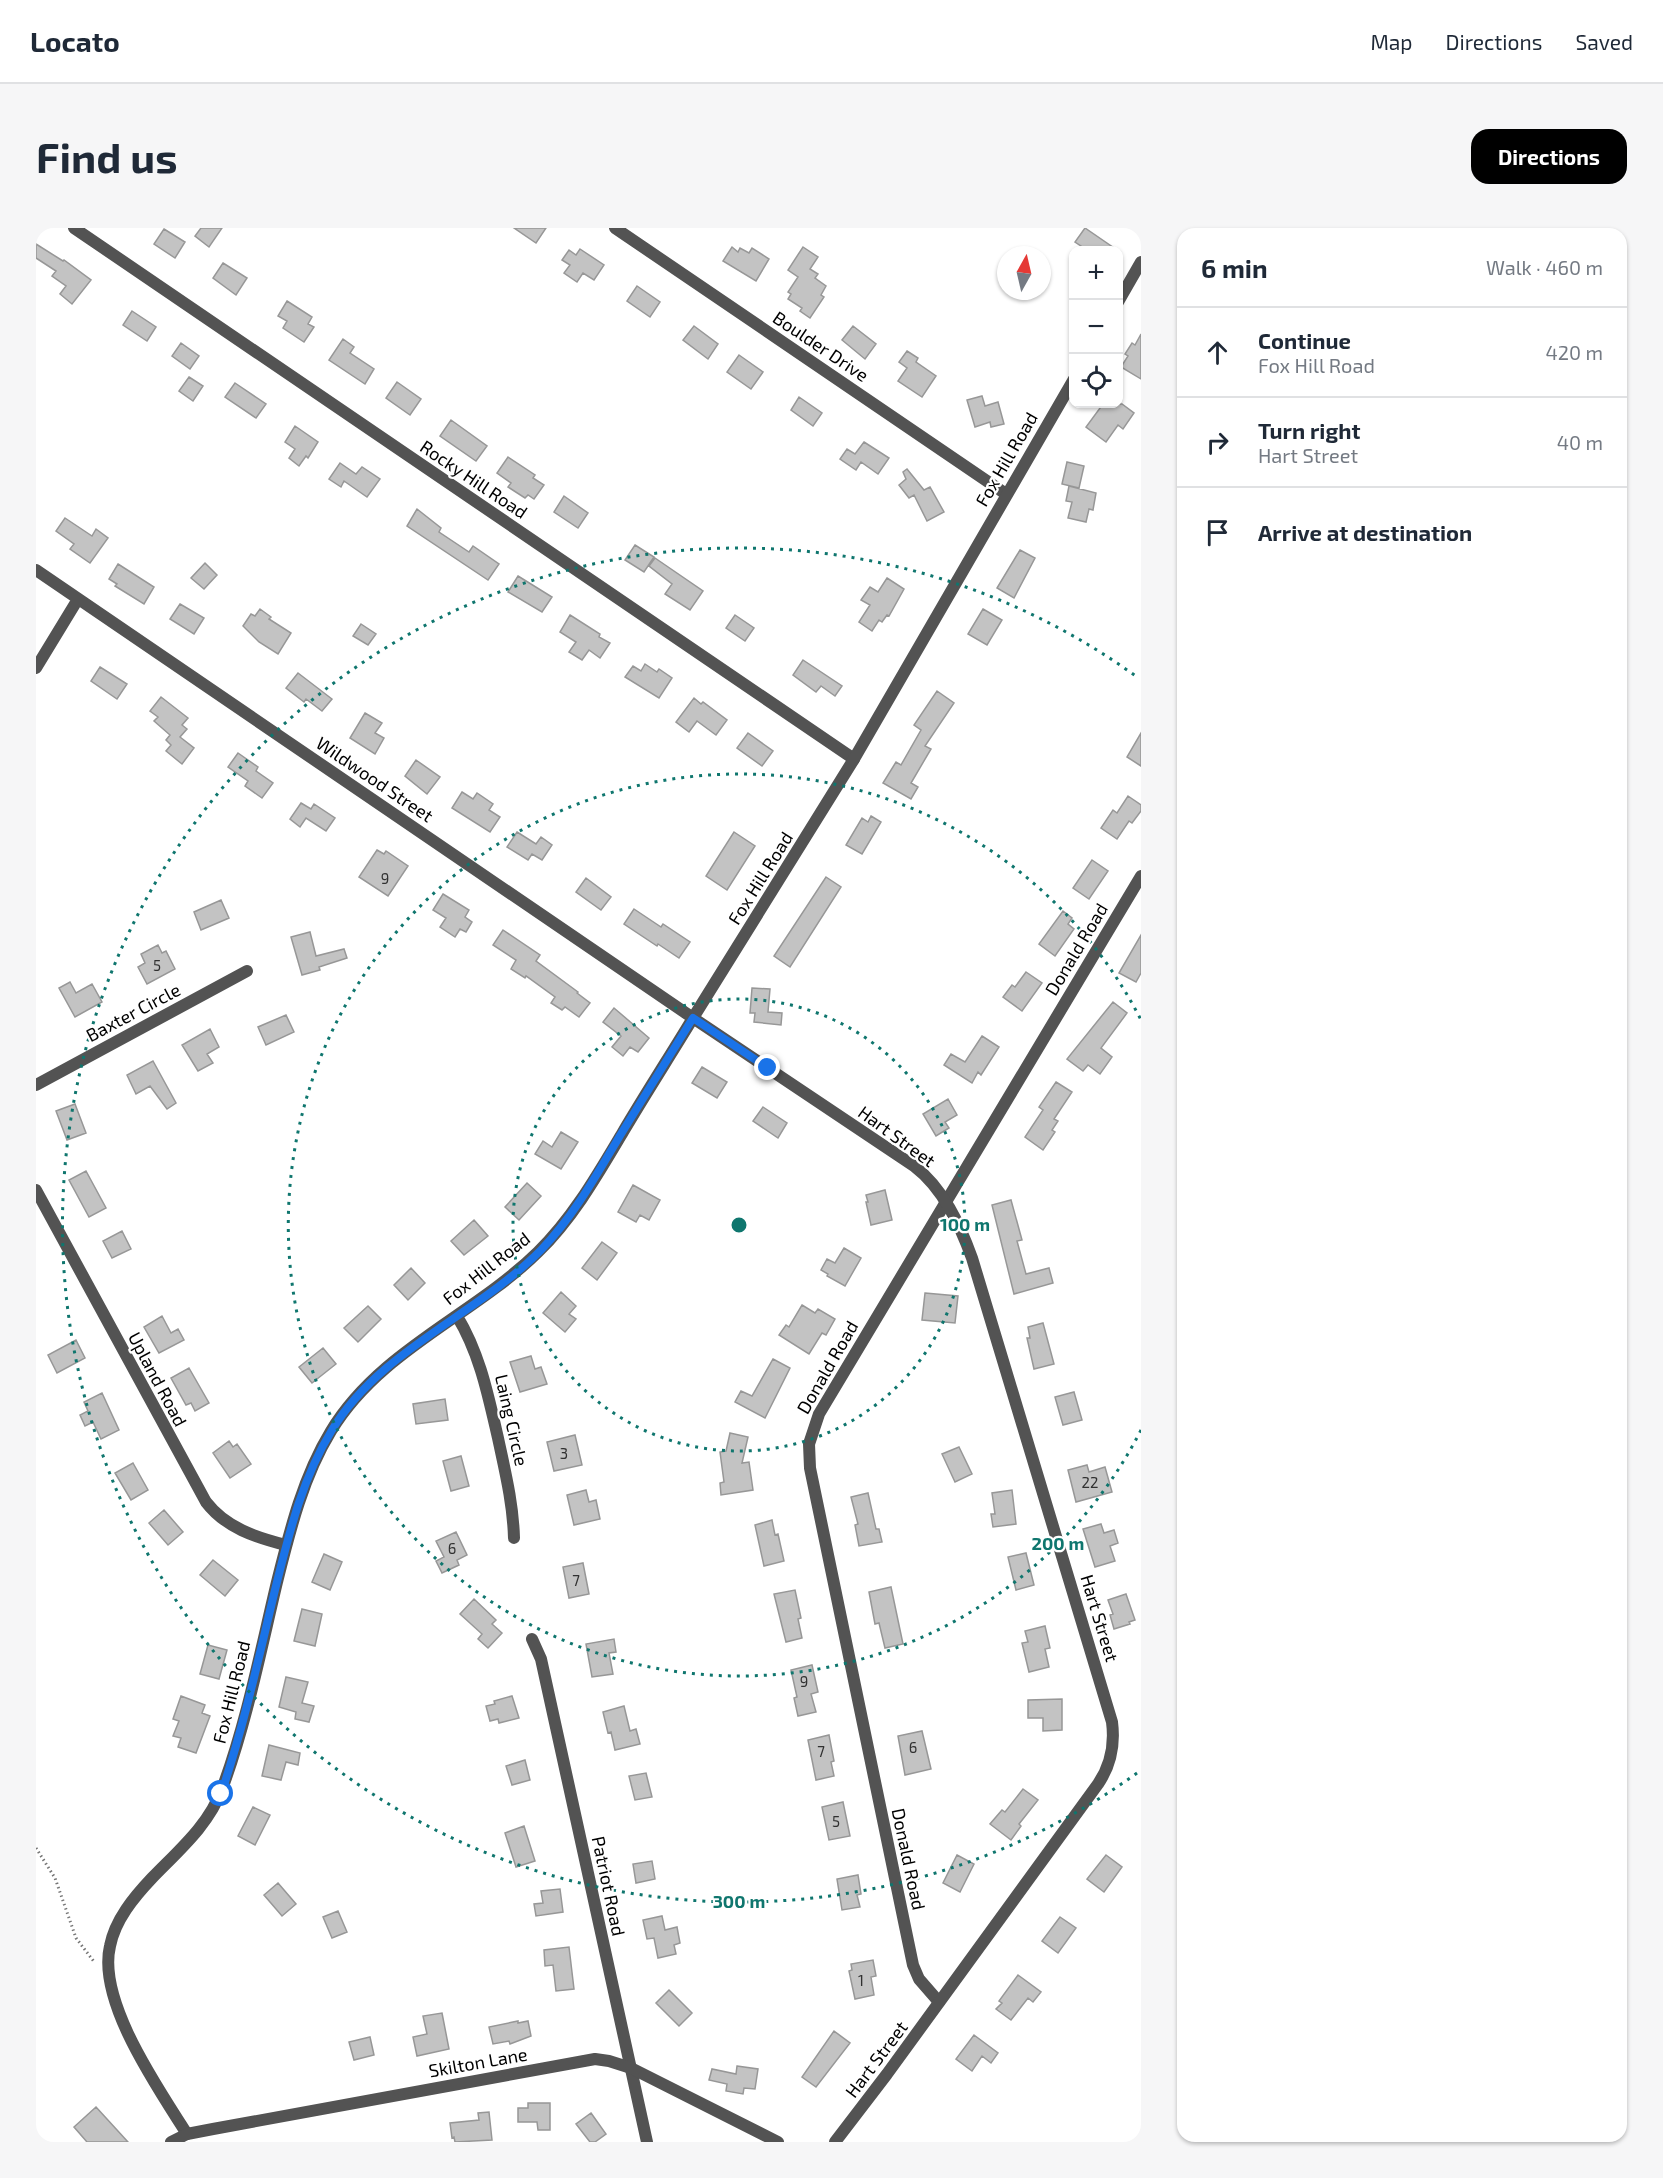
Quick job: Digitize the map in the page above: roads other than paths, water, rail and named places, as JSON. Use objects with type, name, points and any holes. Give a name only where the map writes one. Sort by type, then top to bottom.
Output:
[{"type":"street","name":"Rocky Hill Road","points":[[74,228],[854,759]]},
{"type":"street","name":"Boulder Drive","points":[[615,228],[1006,494]]},
{"type":"street","points":[[1120,300],[1141,262]]},
{"type":"street","name":"Fox Hill Road","points":[[187,2134],[128,2031],[112,1991],[107,1968],[112,1938],[125,1911],[137,1894],[192,1837],[221,1794],[235,1751],[286,1545],[312,1466],[342,1415],[384,1369],[526,1264],[554,1236],[587,1191],[854,759],[1069,387]]},
{"type":"street","name":"Wildwood Street","points":[[36,570],[693,1018]]},
{"type":"street","points":[[36,668],[78,598]]},
{"type":"street","name":"Donald Road","points":[[939,2002],[919,1979],[913,1965],[810,1468],[809,1452],[813,1429],[819,1414],[1141,876]]},
{"type":"street","name":"Baxter Circle","points":[[36,1085],[247,971]]},
{"type":"street","name":"Hart Street","points":[[693,1018],[914,1166],[924,1174],[945,1203],[972,1258],[1110,1713],[1114,1741],[1110,1759],[1098,1784],[835,2142]]},
{"type":"street","name":"Upland Road","points":[[36,1190],[206,1502],[218,1516],[240,1530],[286,1545]]},
{"type":"street","name":"Laing Circle","points":[[457,1316],[473,1344],[483,1374],[513,1507],[514,1538]]},
{"type":"street","name":"Patriot Road","points":[[532,1639],[541,1659],[647,2142]]},
{"type":"street","name":"Skilton Lane","points":[[171,2142],[187,2134],[587,2060],[604,2060],[631,2068],[778,2142]]}]
